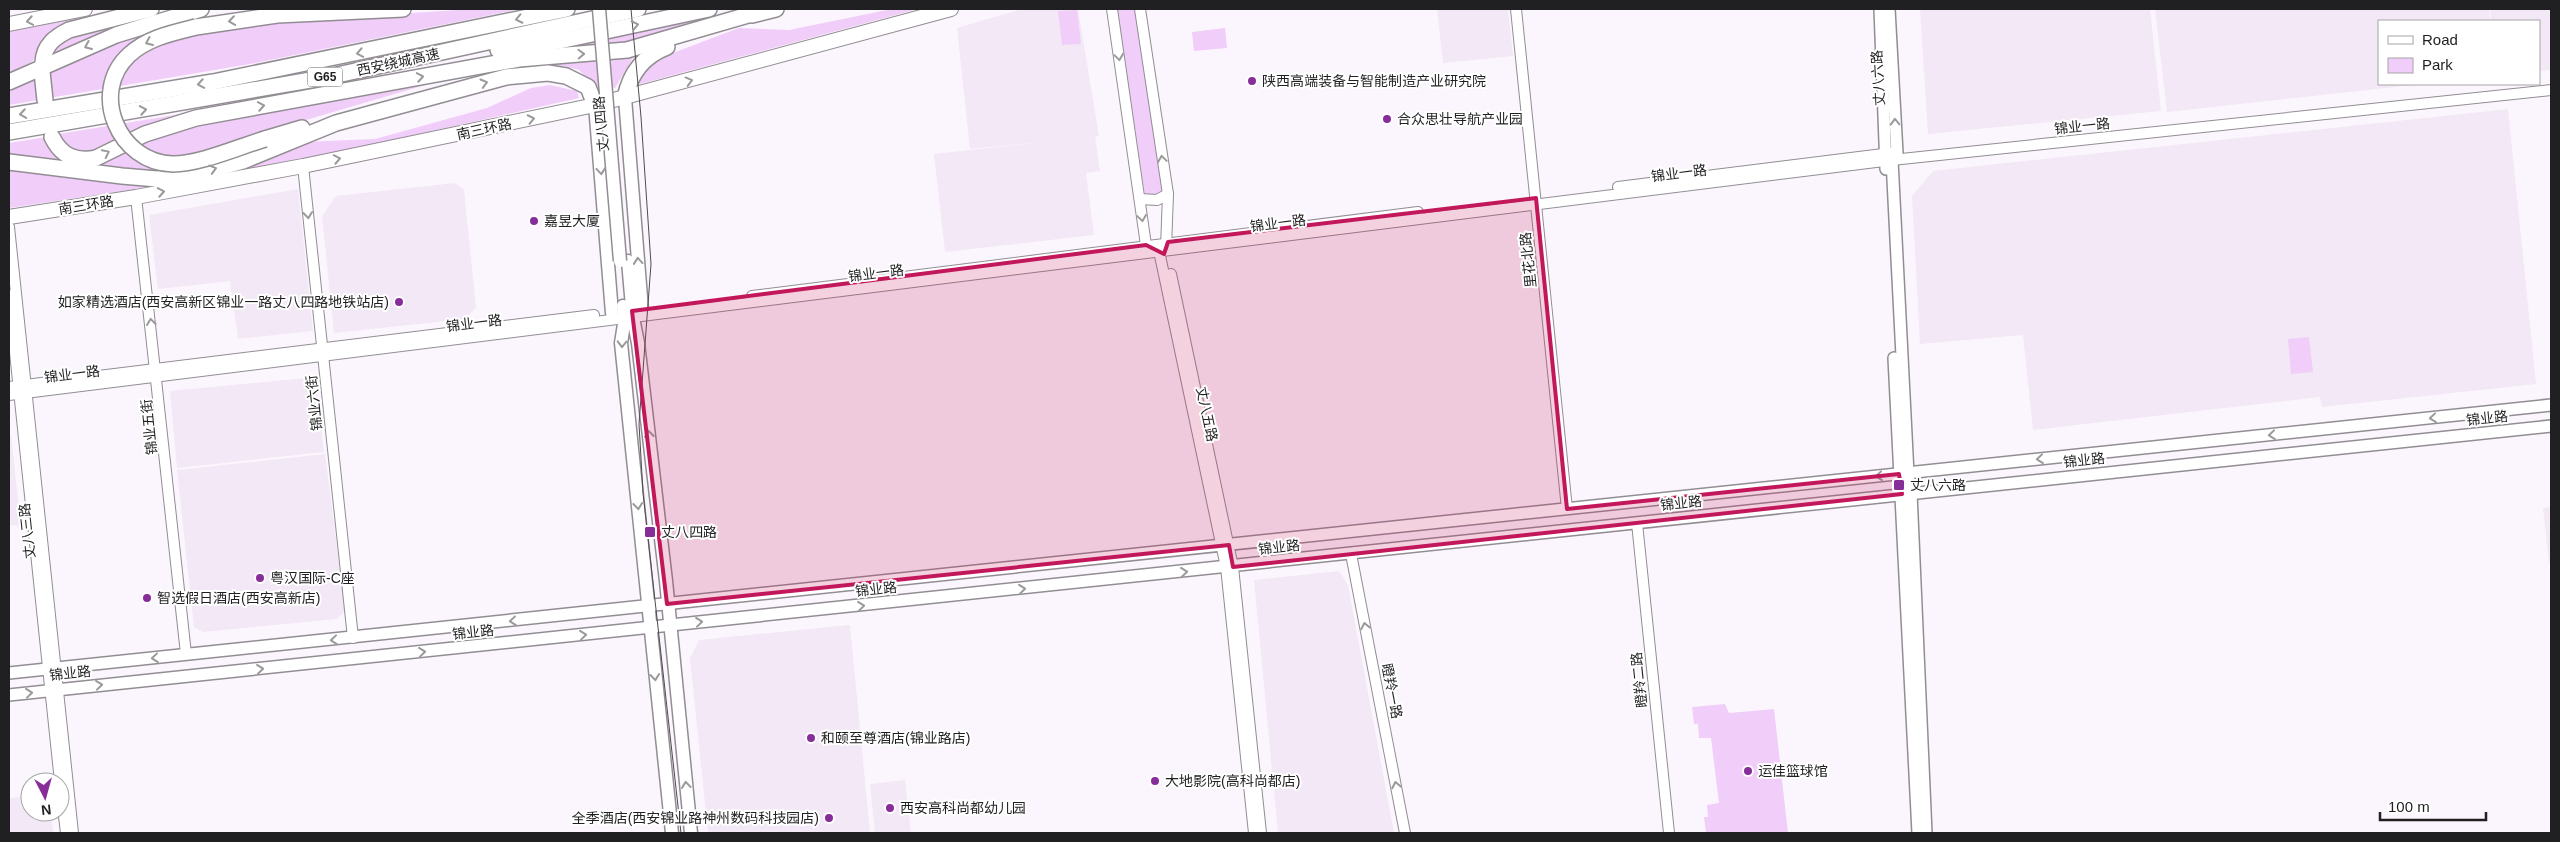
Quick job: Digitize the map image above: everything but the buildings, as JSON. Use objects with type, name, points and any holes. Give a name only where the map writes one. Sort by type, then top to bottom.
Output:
[{"type":"highway","points":[[9,24],[86,9]]},
{"type":"highway","points":[[45,100],[44,52],[58,35],[69,30],[151,9]]},
{"type":"highway","points":[[9,82],[85,47],[166,18],[201,9]]},
{"type":"highway","points":[[166,18],[213,9]]},
{"type":"highway","points":[[336,123],[307,126],[190,162],[172,164],[156,162],[140,154],[126,143],[115,128],[110,109],[111,88],[117,72],[128,56],[142,45],[167,34],[196,27],[277,15],[403,9]]},
{"type":"highway","name":"西安绕城高速","points":[[9,116],[213,82],[567,9]]},
{"type":"highway","name":"西安绕城高速","points":[[9,132],[328,77],[638,9]]},
{"type":"highway","points":[[328,77],[564,40],[709,9]]},
{"type":"highway","name":"南三环路","points":[[9,217],[136,197],[303,166],[596,105],[951,9]]},
{"type":"highway","points":[[625,98],[628,81],[644,60],[660,50],[769,10]]},
{"type":"highway","points":[[52,137],[56,147],[69,157],[87,160],[96,158],[162,128],[196,118],[519,59],[627,50],[769,10]]},
{"type":"highway","points":[[9,162],[157,179],[193,175],[243,161],[336,123],[506,77],[548,74],[566,76],[588,86],[596,105]]},
{"type":"main road","name":"丈八四路","points":[[599,9],[624,261]]},
{"type":"main road","name":"丈八四路","points":[[606,9],[628,314],[638,343],[666,581],[666,604],[691,833]]},
{"type":"main road","points":[[1874,9],[1880,47]]},
{"type":"main road","name":"丈八六路","points":[[1880,9],[1880,47],[1890,157],[1903,474],[1907,494],[1926,833]]},
{"type":"main road","name":"丈八六路","points":[[1889,9],[1893,61],[1890,157]]},
{"type":"main road","points":[[1893,61],[1894,9]]},
{"type":"main road","points":[[625,98],[628,314]]},
{"type":"main road","points":[[596,105],[628,314]]},
{"type":"main road","name":"丈八四路","points":[[628,314],[621,344],[672,833]]},
{"type":"main road","name":"锦业路","points":[[9,674],[2551,405]]},
{"type":"main road","name":"锦业路","points":[[9,695],[2551,426]]},
{"type":"main road","name":"丈八六路","points":[[1907,494],[1918,833]]},
{"type":"street","points":[[1112,9],[1146,245],[1164,248]]},
{"type":"street","name":"丈八五路","points":[[1140,9],[1168,194],[1164,248],[1230,567],[1261,833]]},
{"type":"street","name":"里花北路","points":[[1516,9],[1567,509]]},
{"type":"street","name":"锦业一路","points":[[18,390],[1890,157],[2533,85]]},
{"type":"street","name":"锦业一路","points":[[1890,157],[2551,90]]},
{"type":"street","name":"锦业六街","points":[[303,166],[353,638]]},
{"type":"street","points":[[1140,199],[1157,200],[1168,194]]},
{"type":"street","name":"锦业五街","points":[[136,197],[157,374],[186,654]]},
{"type":"street","name":"丈八三路","points":[[9,227],[18,390]]},
{"type":"street","name":"锦业一路","points":[[628,314],[1146,245]]},
{"type":"street","name":"丈八三路","points":[[9,295],[18,390],[52,669],[59,772]]},
{"type":"street","name":"瞪羚二路","points":[[1637,524],[1669,833]]},
{"type":"street","name":"瞪羚一路","points":[[1351,554],[1405,833]]},
{"type":"street","name":"丈八五路","points":[[1230,567],[1254,833]]},
{"type":"street","name":"丈八三路","points":[[54,690],[73,833]]},
{"type":"highlighted area","points":[[1536,198],[1567,509],[1899,474],[1902,494],[1233,567],[1229,545],[667,604],[632,311],[1146,245],[1164,254],[1168,242]]},
{"type":"shaded area","points":[[1022,9],[1078,9],[1099,136],[1095,137],[1100,171],[1086,173],[1094,235],[945,252],[934,154],[1042,142],[970,149],[957,28]]},
{"type":"shaded area","points":[[1437,9],[1508,9],[1513,56],[1443,63]]},
{"type":"shaded area","points":[[1920,9],[2150,9],[2161,111],[1928,134]]},
{"type":"shaded area","points":[[2155,9],[2489,9],[2490,20],[2378,20],[2378,85],[2414,85],[2167,112]]},
{"type":"shaded area","points":[[2490,9],[2551,9],[2551,70],[2540,71],[2540,20],[2491,20]]},
{"type":"shaded area","points":[[2508,109],[2536,384],[2322,407],[2320,397],[2033,430],[2023,335],[1920,344],[1912,196],[1933,171]]},
{"type":"shaded area","points":[[455,183],[464,190],[476,307],[465,319],[334,333],[322,216],[336,196]]},
{"type":"shaded area","points":[[298,189],[313,331],[238,339],[230,281],[158,289],[149,215]]},
{"type":"shaded area","points":[[316,377],[324,452],[177,468],[170,391]]},
{"type":"shaded area","points":[[9,434],[11,436],[21,526],[9,525]]},
{"type":"shaded area","points":[[325,454],[345,611],[337,619],[203,632],[194,627],[177,470]]},
{"type":"shaded area","points":[[2551,507],[2551,563],[2549,563],[2543,508]]},
{"type":"shaded area","points":[[1339,571],[1348,585],[1394,833],[1278,833],[1254,580]]},
{"type":"shaded area","points":[[850,625],[870,833],[708,833],[690,658],[699,640]]},
{"type":"shaded area","name":"西安高科尚都幼儿园","points":[[905,780],[911,833],[875,833],[870,784]]},
{"type":"shaded area","points":[[20,797],[20,822],[52,822],[53,833],[9,833],[9,798]]},
{"type":"green space","points":[[122,9],[38,52],[33,61],[9,74],[9,32]]},
{"type":"green space","points":[[472,9],[520,9],[250,64],[49,98],[46,70],[86,50],[180,20],[182,33],[216,26]]},
{"type":"green space","points":[[892,9],[918,9],[640,84],[634,82],[657,59],[739,28],[789,30]]},
{"type":"green space","points":[[1117,9],[1135,9],[1162,193],[1145,196]]},
{"type":"green space","points":[[1077,10],[1081,44],[1062,45],[1058,11]]},
{"type":"green space","points":[[147,14],[47,56],[61,38]]},
{"type":"green space","points":[[711,15],[648,41],[538,51]]},
{"type":"green space","points":[[1225,28],[1227,48],[1194,51],[1192,32]]},
{"type":"green space","points":[[636,53],[615,88],[595,86],[579,70],[564,66],[497,69],[501,66]]},
{"type":"green space","points":[[35,74],[39,100],[9,105],[9,85]]},
{"type":"green space","points":[[449,78],[262,133],[304,142],[375,139],[487,108],[531,88],[550,85],[577,91],[579,98],[317,157],[219,175],[197,177],[154,171],[107,168],[92,164],[183,125]]},
{"type":"green space","points":[[193,112],[93,155],[73,154],[53,135]]},
{"type":"green space","points":[[47,137],[68,163],[24,156],[9,157],[9,143]]},
{"type":"green space","points":[[9,168],[182,182],[9,208]]},
{"type":"green space","points":[[2309,337],[2313,372],[2291,374],[2288,339]]},
{"type":"green space","name":"运佳篮球馆","points":[[1725,704],[1729,713],[1774,709],[1788,833],[1706,833],[1704,817],[1708,817],[1707,805],[1719,803],[1711,738],[1699,738],[1698,724],[1694,724],[1692,707]]},
{"type":"tram line","points":[[631,9],[641,117],[651,264],[639,424],[643,493],[681,833]]},
{"type":"place","name":"陕西高端装备与智能制造产业研究院","points":[[1252,81]]},
{"type":"place","name":"合众思壮导航产业园","points":[[1387,119]]},
{"type":"place","name":"嘉昱大厦","points":[[534,221]]},
{"type":"place","name":"如家精选酒店(西安高新区锦业一路丈八四路地铁站店)","points":[[399,302]]},
{"type":"place","name":"丈八六路","points":[[1899,485]]},
{"type":"place","name":"丈八四路","points":[[650,532]]},
{"type":"place","name":"粤汉国际-C座","points":[[260,578]]},
{"type":"place","name":"智选假日酒店(西安高新店)","points":[[147,598]]},
{"type":"place","name":"和颐至尊酒店(锦业路店)","points":[[811,738]]},
{"type":"place","name":"运佳篮球馆","points":[[1748,771]]},
{"type":"place","name":"大地影院(高科尚都店)","points":[[1155,781]]},
{"type":"place","name":"西安高科尚都幼儿园","points":[[890,808]]},
{"type":"place","name":"全季酒店(西安锦业路神州数码科技园店)","points":[[829,818]]}]
